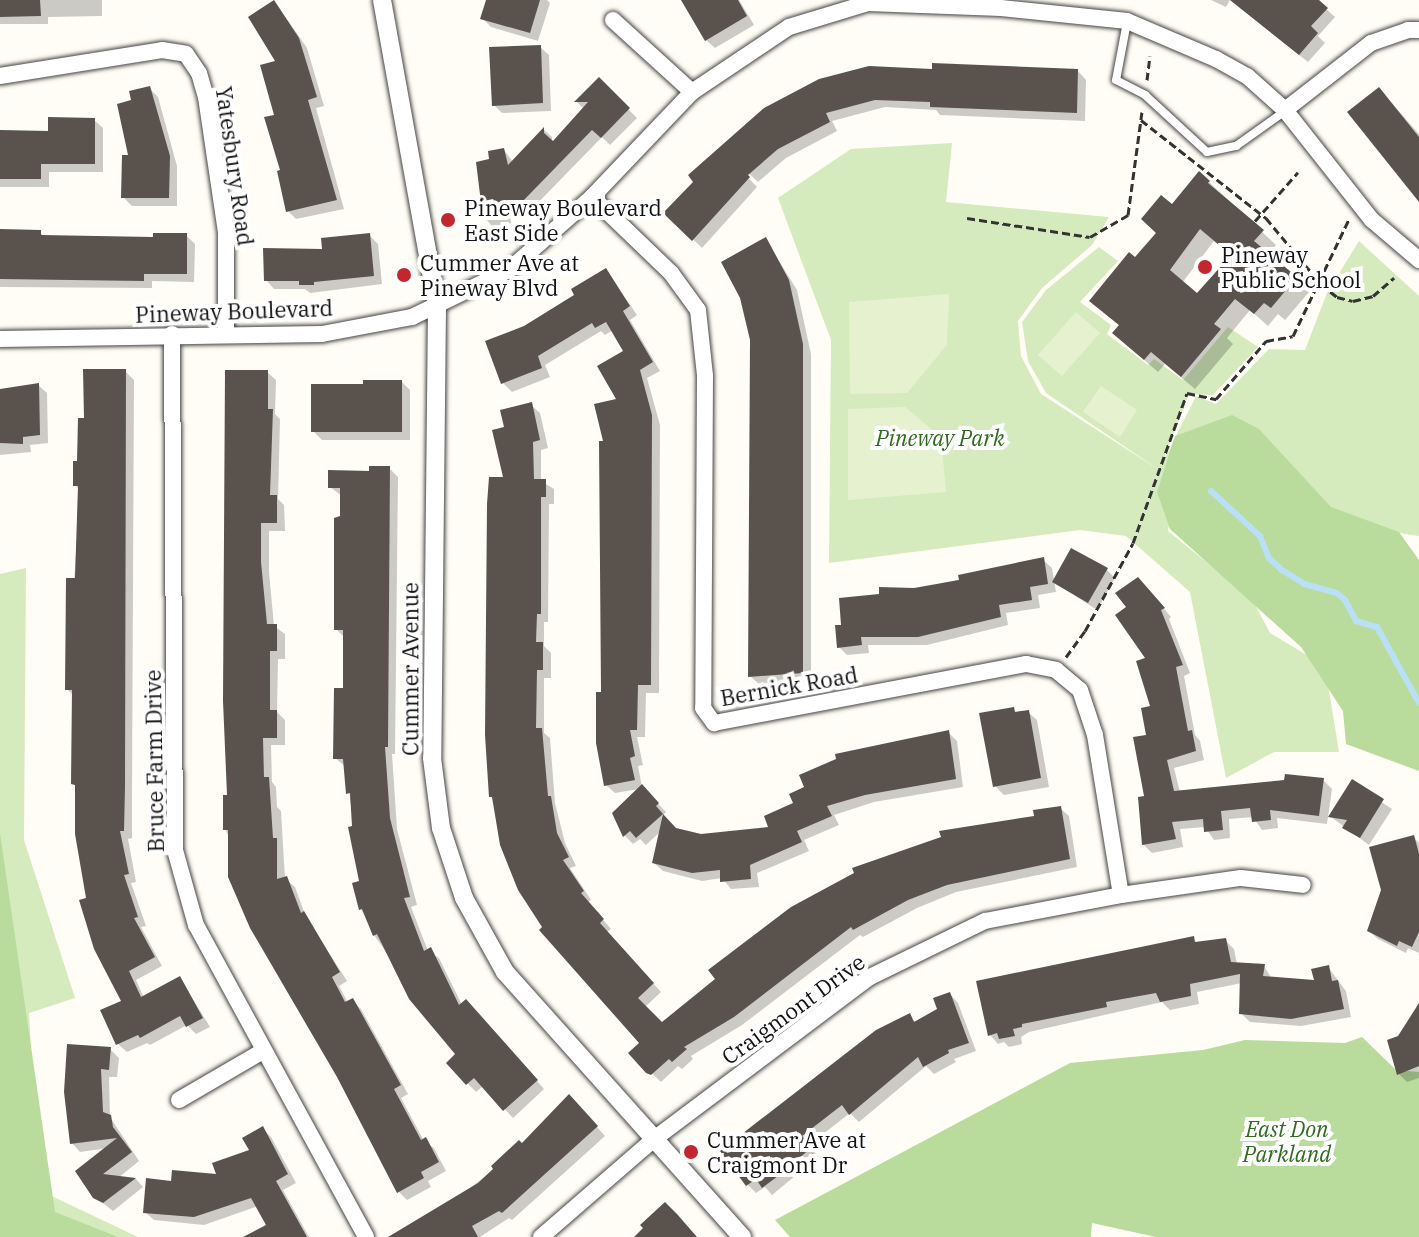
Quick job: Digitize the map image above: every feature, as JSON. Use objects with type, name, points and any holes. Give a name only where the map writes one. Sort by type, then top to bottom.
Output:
[{"type":"street","name":"Cummer Avenue","points":[[382,0],[437,307],[432,758],[441,828],[464,898],[505,972],[742,1237]]},
{"type":"street","name":"Pineway Boulevard","points":[[0,339],[226,333],[322,334],[412,317],[509,270],[592,197],[692,92],[789,27],[868,3],[1001,8],[1127,21],[1247,76],[1285,110],[1372,220],[1419,260]]},
{"type":"street","points":[[613,20],[692,92]]},
{"type":"street","points":[[1285,110],[1371,43],[1408,30],[1419,30]]},
{"type":"street","name":"Yatesbury Road","points":[[0,76],[162,50],[186,54],[199,73],[206,97],[226,233],[226,333]]},
{"type":"street","name":"Bernick Road","points":[[592,197],[671,273],[698,310],[705,376],[703,708],[714,723],[1026,664],[1056,670]]},
{"type":"street","name":"Bruce Farm Drive","points":[[172,334],[175,850],[196,925],[366,1237]]},
{"type":"street","points":[[1056,670],[1080,690],[1095,735],[1121,895]]},
{"type":"street","name":"Craigmont Drive","points":[[541,1237],[654,1139],[870,977],[985,921],[1121,895],[1241,878],[1303,885]]},
{"type":"street","points":[[179,1100],[263,1051]]},
{"type":"lane","points":[[1127,21],[1116,80],[1145,95],[1207,152],[1236,146],[1285,110]]},
{"type":"path","points":[[967,218],[1090,237],[1128,215],[1150,56]]},
{"type":"path","points":[[1141,120],[1262,214],[1319,282],[1337,297],[1353,301],[1373,296],[1394,278]]},
{"type":"path","points":[[1255,221],[1298,172]]},
{"type":"path","points":[[1056,670],[1085,631],[1133,543],[1187,393],[1216,399],[1266,341],[1293,336],[1357,201]]},
{"type":"green space","name":"Pineway Park","points":[[952,143],[946,202],[1109,217],[1092,245],[1042,288],[1018,321],[1021,356],[1041,394],[1159,470],[1046,393],[1028,361],[1022,322],[1046,290],[1099,247],[1118,261],[1080,302],[1111,325],[1107,334],[1148,365],[1154,359],[1183,380],[1228,327],[1258,347],[1213,395],[1189,394],[1162,464],[1196,396],[1216,404],[1269,349],[1305,350],[1327,293],[1359,241],[1419,296],[1419,536],[1299,518],[1176,484],[1168,531],[1252,599],[1270,633],[1325,666],[1339,752],[1274,752],[1226,778],[1190,592],[1126,536],[1080,530],[829,563],[831,340],[778,198],[851,149]]},
{"type":"green space","points":[[949,294],[947,345],[907,393],[850,394],[849,302]]},
{"type":"green space","points":[[1076,312],[1100,333],[1062,376],[1038,355]]},
{"type":"green space","points":[[1101,386],[1137,410],[1120,437],[1083,412]]},
{"type":"green space","points":[[905,407],[941,437],[946,492],[848,500],[848,409]]},
{"type":"green space","points":[[1232,415],[1259,429],[1331,507],[1399,532],[1419,560],[1419,771],[1346,744],[1343,711],[1301,647],[1170,529],[1157,492],[1175,436]]},
{"type":"green space","points":[[26,568],[24,840],[75,998],[29,1013],[39,1190],[138,1237],[0,1237],[0,574]]},
{"type":"green space","points":[[0,833],[55,1212],[118,1237],[0,1237]]},
{"type":"green space","name":"East Don Parkland","points":[[1362,1037],[1396,1070],[1419,1072],[1419,1237],[1156,1237],[1092,1223],[1091,1237],[790,1237],[775,1220],[1070,1063],[1203,1050],[1245,1040],[1345,1043]]},
{"type":"building","points":[[0,0],[40,0],[41,16],[0,17]]},
{"type":"building","points":[[274,0],[299,38],[317,97],[308,100],[337,200],[286,212],[277,171],[280,170],[264,117],[274,115],[260,65],[275,61],[248,17]]},
{"type":"building","points":[[486,0],[540,0],[530,33],[480,19]]},
{"type":"building","points":[[681,0],[738,0],[747,16],[705,41]]},
{"type":"building","points":[[1230,0],[1319,0],[1328,8],[1311,26],[1318,33],[1299,55]]},
{"type":"building","points":[[541,45],[543,103],[492,106],[489,47]]},
{"type":"building","points":[[932,63],[1078,69],[1077,113],[930,107],[930,102],[875,100],[826,113],[830,122],[778,149],[748,175],[750,177],[692,241],[663,213],[693,182],[688,175],[764,108],[819,79],[869,66],[932,69]]},
{"type":"building","points":[[599,77],[630,108],[601,138],[592,130],[521,203],[502,207],[504,215],[483,219],[476,162],[489,159],[488,151],[504,148],[508,165],[544,127],[544,133],[553,141],[588,102],[574,102]]},
{"type":"building","points":[[150,86],[170,156],[169,198],[121,198],[122,155],[128,155],[117,104],[131,100],[129,91]]},
{"type":"building","points":[[1379,87],[1419,137],[1419,202],[1347,112]]},
{"type":"building","points":[[48,117],[95,118],[95,164],[41,164],[41,179],[0,179],[0,130],[48,131]]},
{"type":"building","points":[[1199,171],[1210,181],[1208,183],[1264,230],[1254,241],[1297,277],[1271,308],[1264,303],[1254,314],[1235,299],[1214,324],[1221,329],[1181,377],[1151,352],[1144,360],[1112,333],[1119,325],[1089,301],[1129,252],[1135,257],[1156,233],[1141,219],[1161,195],[1172,204]],"holes":[[[1200,229],[1231,255],[1197,293],[1170,270]]]},
{"type":"building","points":[[0,229],[41,230],[41,235],[153,237],[153,233],[187,233],[187,274],[144,274],[144,281],[0,279]]},
{"type":"building","points":[[370,233],[374,276],[314,282],[314,285],[299,285],[299,281],[264,281],[263,248],[322,249],[321,238]]},
{"type":"building","points":[[766,237],[789,280],[803,344],[803,673],[748,677],[750,340],[740,298],[721,262]]},
{"type":"building","points":[[606,268],[630,306],[623,311],[653,362],[640,370],[652,415],[651,685],[638,685],[637,730],[630,730],[635,756],[630,758],[635,780],[604,786],[596,743],[596,692],[601,692],[599,441],[603,441],[594,404],[616,399],[597,366],[623,351],[606,322],[595,328],[592,323],[538,356],[542,368],[501,384],[485,341],[524,326],[574,295],[571,289]]},
{"type":"building","points":[[83,369],[126,369],[125,787],[124,831],[120,831],[129,874],[124,875],[138,917],[134,918],[155,957],[129,971],[141,997],[180,976],[203,1018],[186,1027],[180,1016],[140,1038],[138,1035],[116,1045],[100,1010],[121,1001],[94,949],[79,900],[86,898],[75,834],[75,785],[71,784],[72,690],[65,690],[66,578],[75,578],[78,486],[73,486],[73,461],[77,461],[78,418],[84,418]]},
{"type":"building","points":[[225,370],[268,370],[268,409],[273,409],[270,495],[277,495],[277,523],[261,523],[261,562],[267,624],[277,624],[277,651],[270,651],[270,710],[277,710],[277,738],[263,738],[264,777],[269,777],[273,838],[277,838],[277,879],[287,876],[301,913],[304,911],[340,972],[332,977],[345,1002],[353,998],[401,1085],[394,1089],[421,1140],[426,1137],[439,1162],[421,1172],[424,1178],[397,1193],[337,1077],[250,928],[228,877],[228,830],[223,830],[223,795],[227,795],[223,701]]},
{"type":"building","points":[[363,380],[402,380],[402,432],[311,432],[311,384],[363,384]]},
{"type":"building","points":[[39,383],[40,435],[23,437],[23,444],[0,443],[0,389]]},
{"type":"building","points":[[532,402],[540,440],[533,442],[534,479],[546,479],[546,497],[541,497],[541,614],[537,614],[536,642],[543,642],[543,670],[537,670],[536,728],[542,728],[548,796],[551,796],[557,833],[569,857],[563,860],[584,891],[581,893],[604,919],[600,923],[654,983],[638,998],[662,1022],[715,979],[708,970],[791,907],[854,873],[852,868],[941,837],[939,831],[1034,816],[1033,810],[1061,806],[1070,859],[947,885],[908,900],[853,930],[851,927],[734,1017],[684,1047],[687,1049],[672,1062],[669,1059],[651,1075],[646,1073],[628,1053],[639,1043],[539,930],[542,927],[518,890],[500,845],[492,797],[489,797],[485,735],[487,504],[489,477],[503,477],[492,430],[504,427],[500,410]]},
{"type":"building","points":[[369,466],[390,466],[388,747],[385,747],[390,818],[410,897],[404,898],[424,951],[431,947],[459,1005],[466,999],[538,1080],[503,1111],[474,1078],[466,1085],[446,1063],[455,1054],[409,999],[377,934],[373,936],[362,909],[359,910],[352,883],[359,881],[348,827],[352,826],[350,793],[346,794],[343,759],[333,759],[334,688],[343,688],[343,630],[334,630],[334,518],[340,516],[340,488],[328,488],[328,470],[369,471]]},
{"type":"building","points":[[1071,548],[1108,568],[1088,603],[1052,582]]},
{"type":"building","points":[[1044,557],[1048,584],[1030,587],[1032,600],[999,605],[1001,617],[918,637],[861,637],[862,645],[837,648],[835,625],[841,625],[839,598],[879,594],[879,587],[914,588],[959,580],[958,575]]},
{"type":"building","points":[[1138,577],[1165,608],[1161,610],[1183,665],[1176,667],[1188,731],[1192,730],[1196,751],[1167,760],[1174,791],[1284,780],[1285,774],[1324,778],[1319,816],[1270,810],[1271,820],[1252,822],[1250,808],[1221,811],[1223,830],[1204,832],[1203,819],[1172,822],[1176,839],[1142,845],[1138,797],[1144,796],[1133,737],[1146,735],[1141,708],[1150,706],[1136,661],[1145,658],[1115,615],[1126,607],[1115,593]]},
{"type":"building","points":[[1014,707],[1015,712],[1029,710],[1041,778],[993,787],[979,713]]},
{"type":"building","points":[[949,730],[956,779],[865,795],[827,806],[832,816],[797,831],[802,842],[750,865],[751,879],[720,882],[720,870],[692,873],[652,863],[663,814],[676,828],[701,834],[768,827],[764,816],[793,803],[789,794],[804,787],[799,775],[836,759],[835,754]]},
{"type":"building","points":[[1352,779],[1384,799],[1360,838],[1342,828],[1347,820],[1328,817]]},
{"type":"building","points":[[642,784],[659,803],[656,806],[663,814],[636,838],[630,831],[623,837],[612,813]]},
{"type":"building","points":[[1414,835],[1419,854],[1419,932],[1412,947],[1399,941],[1397,946],[1367,931],[1381,890],[1369,847]]},
{"type":"building","points":[[1194,936],[1195,942],[1226,938],[1231,962],[1265,964],[1263,976],[1314,980],[1311,969],[1329,965],[1332,981],[1338,980],[1344,1009],[1291,1019],[1239,1014],[1240,974],[1190,984],[1191,996],[1160,1002],[1156,993],[1106,1002],[1107,1007],[1022,1024],[1022,1027],[1013,1029],[1015,1036],[999,1039],[997,1033],[988,1036],[976,981]]},
{"type":"building","points":[[950,992],[969,1043],[948,1050],[949,1053],[923,1067],[918,1057],[849,1115],[842,1105],[802,1136],[811,1148],[778,1176],[762,1188],[756,1179],[746,1186],[720,1151],[876,1030],[910,1013],[914,1022],[937,1009],[933,998]]},
{"type":"building","points":[[1419,1003],[1419,1066],[1397,1075],[1387,1040],[1398,1036]]},
{"type":"building","points":[[67,1044],[111,1047],[109,1070],[101,1069],[103,1112],[111,1115],[113,1127],[132,1152],[103,1174],[136,1178],[103,1203],[93,1198],[75,1171],[117,1138],[70,1144],[64,1092]]},
{"type":"building","points":[[569,1094],[598,1126],[502,1213],[499,1211],[472,1226],[478,1237],[388,1237],[478,1183],[493,1169],[491,1166],[519,1140],[522,1143]]},
{"type":"building","points":[[263,1126],[288,1174],[276,1181],[307,1237],[243,1237],[266,1225],[251,1198],[194,1217],[143,1213],[146,1178],[171,1181],[172,1170],[216,1174],[212,1163],[249,1150],[242,1138]]},
{"type":"building","points":[[665,1202],[697,1237],[634,1237],[643,1228],[640,1225]]},
{"type":"waterway","points":[[1211,491],[1260,536],[1269,558],[1282,570],[1304,584],[1337,593],[1345,600],[1356,621],[1377,627],[1419,703]]},
{"type":"place","name":"Pineway Boulevard East Side","points":[[448,220]]},
{"type":"place","name":"Pineway Public School","points":[[1205,267]]},
{"type":"place","name":"Cummer Ave at Pineway Blvd","points":[[404,275]]},
{"type":"place","name":"Cummer Ave at Craigmont Dr","points":[[691,1152]]}]
